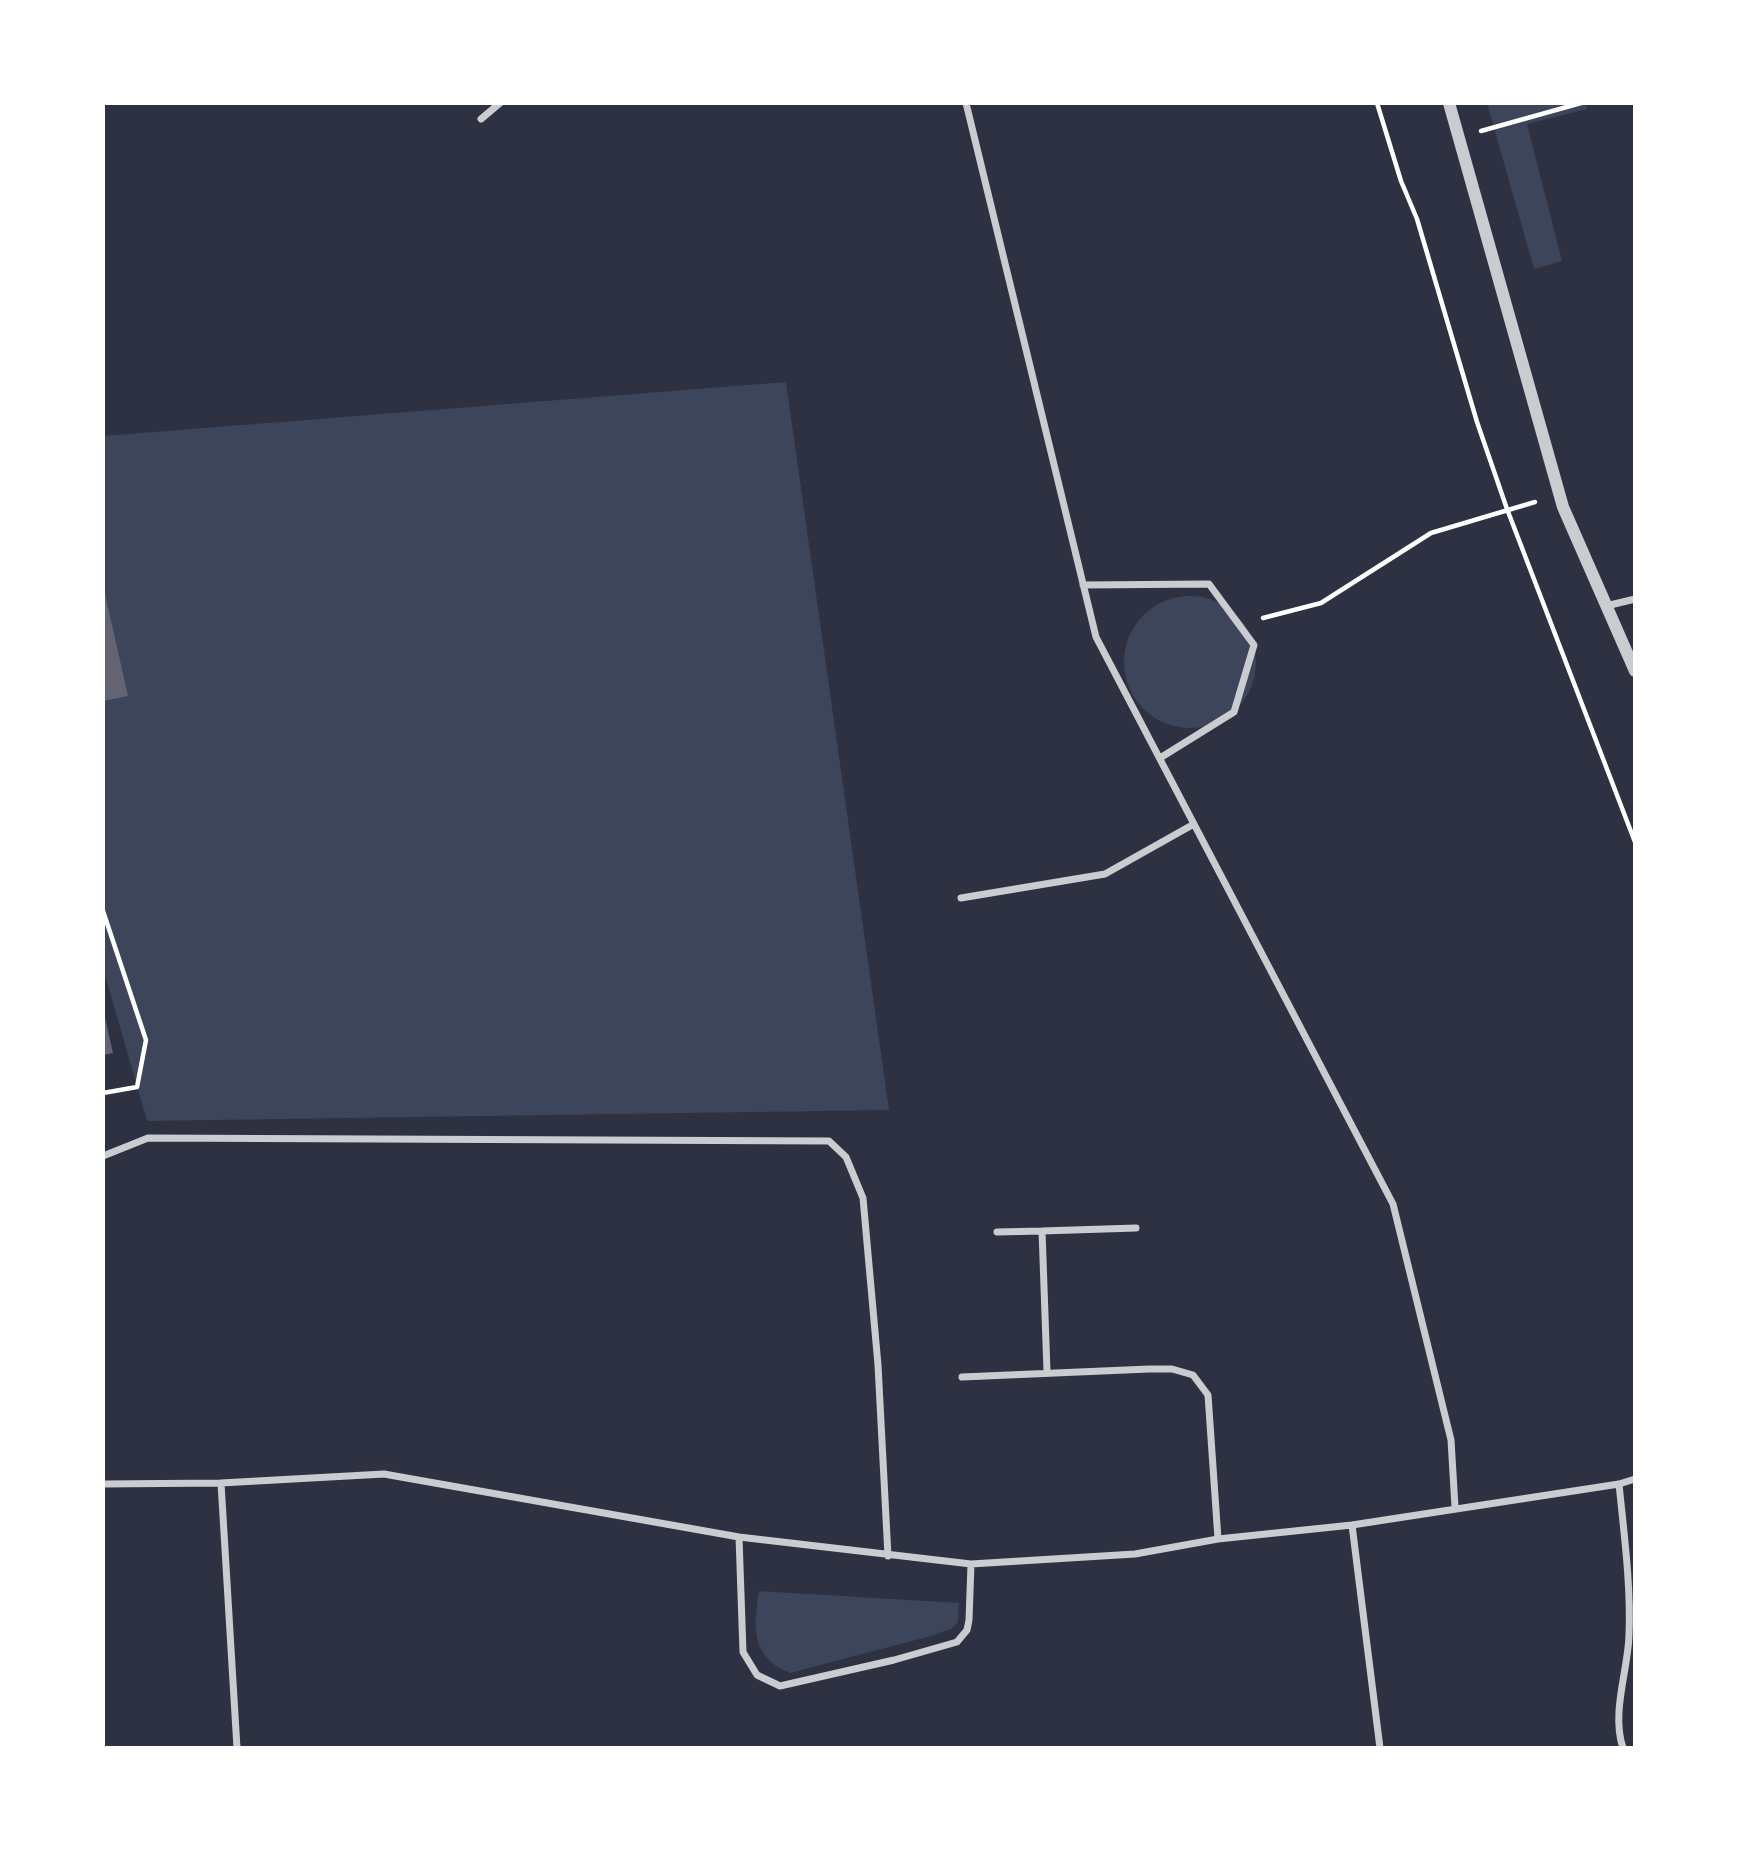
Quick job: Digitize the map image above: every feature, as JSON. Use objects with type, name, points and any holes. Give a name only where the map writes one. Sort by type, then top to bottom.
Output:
[{"type":"street","points":[[481,118],[500,103]]},
{"type":"street","points":[[966,103],[1096,637],[1393,1204],[1451,1440],[1455,1507]]},
{"type":"street","points":[[1449,103],[1560,496],[1635,671]]},
{"type":"street","points":[[1083,585],[1209,584],[1254,645],[1234,712],[1160,758]]},
{"type":"street","points":[[1606,606],[1635,599]]},
{"type":"street","points":[[961,898],[1105,874],[1194,824]]},
{"type":"street","points":[[103,1156],[148,1139],[829,1141],[846,1157],[863,1198],[878,1365],[888,1556]]},
{"type":"street","points":[[997,1232],[1136,1228]]},
{"type":"street","points":[[1042,1231],[1047,1371]]},
{"type":"street","points":[[962,1377],[1047,1371],[1172,1369],[1194,1376],[1208,1395],[1212,1419],[1219,1539]]},
{"type":"street","points":[[103,1484],[221,1483],[384,1474],[739,1537],[971,1564],[1135,1554],[1219,1539],[1352,1525],[1455,1507],[1619,1484],[1635,1479]]},
{"type":"street","points":[[221,1483],[237,1748]]},
{"type":"street","points":[[1619,1484],[1629,1577],[1629,1637],[1621,1703],[1623,1748]]},
{"type":"street","points":[[1352,1525],[1380,1748]]},
{"type":"street","points":[[739,1537],[743,1652],[757,1675],[780,1686],[882,1663],[957,1642],[967,1630],[969,1620],[971,1564]]},
{"type":"path","points":[[1377,103],[1401,181],[1417,219],[1477,422],[1507,509],[1635,842]]},
{"type":"path","points":[[1459,137],[1581,103]]},
{"type":"path","points":[[1238,624],[1321,603],[1431,533],[1507,509],[1560,496]]},
{"type":"path","points":[[103,911],[146,1040],[137,1087],[103,1093]]},
{"type":"shaded area","points":[[1487,103],[1586,103],[1587,109],[1527,124],[1562,261],[1534,269]]},
{"type":"shaded area","points":[[786,382],[889,1110],[147,1121],[103,968],[103,436]]},
{"type":"shaded area","points":[[1190,596],[1215,601],[1227,607],[1245,625],[1251,637],[1256,662],[1251,687],[1245,699],[1227,717],[1215,723],[1190,728],[1165,723],[1153,717],[1135,699],[1129,687],[1124,662],[1129,637],[1135,625],[1153,607],[1165,601]]},
{"type":"shaded area","points":[[759,1591],[959,1603],[958,1622],[951,1629],[931,1636],[790,1673],[777,1667],[761,1650],[756,1629]]},
{"type":"building","points":[[103,585],[128,696],[103,701]]},
{"type":"building","points":[[103,1014],[113,1053],[103,1055]]}]
